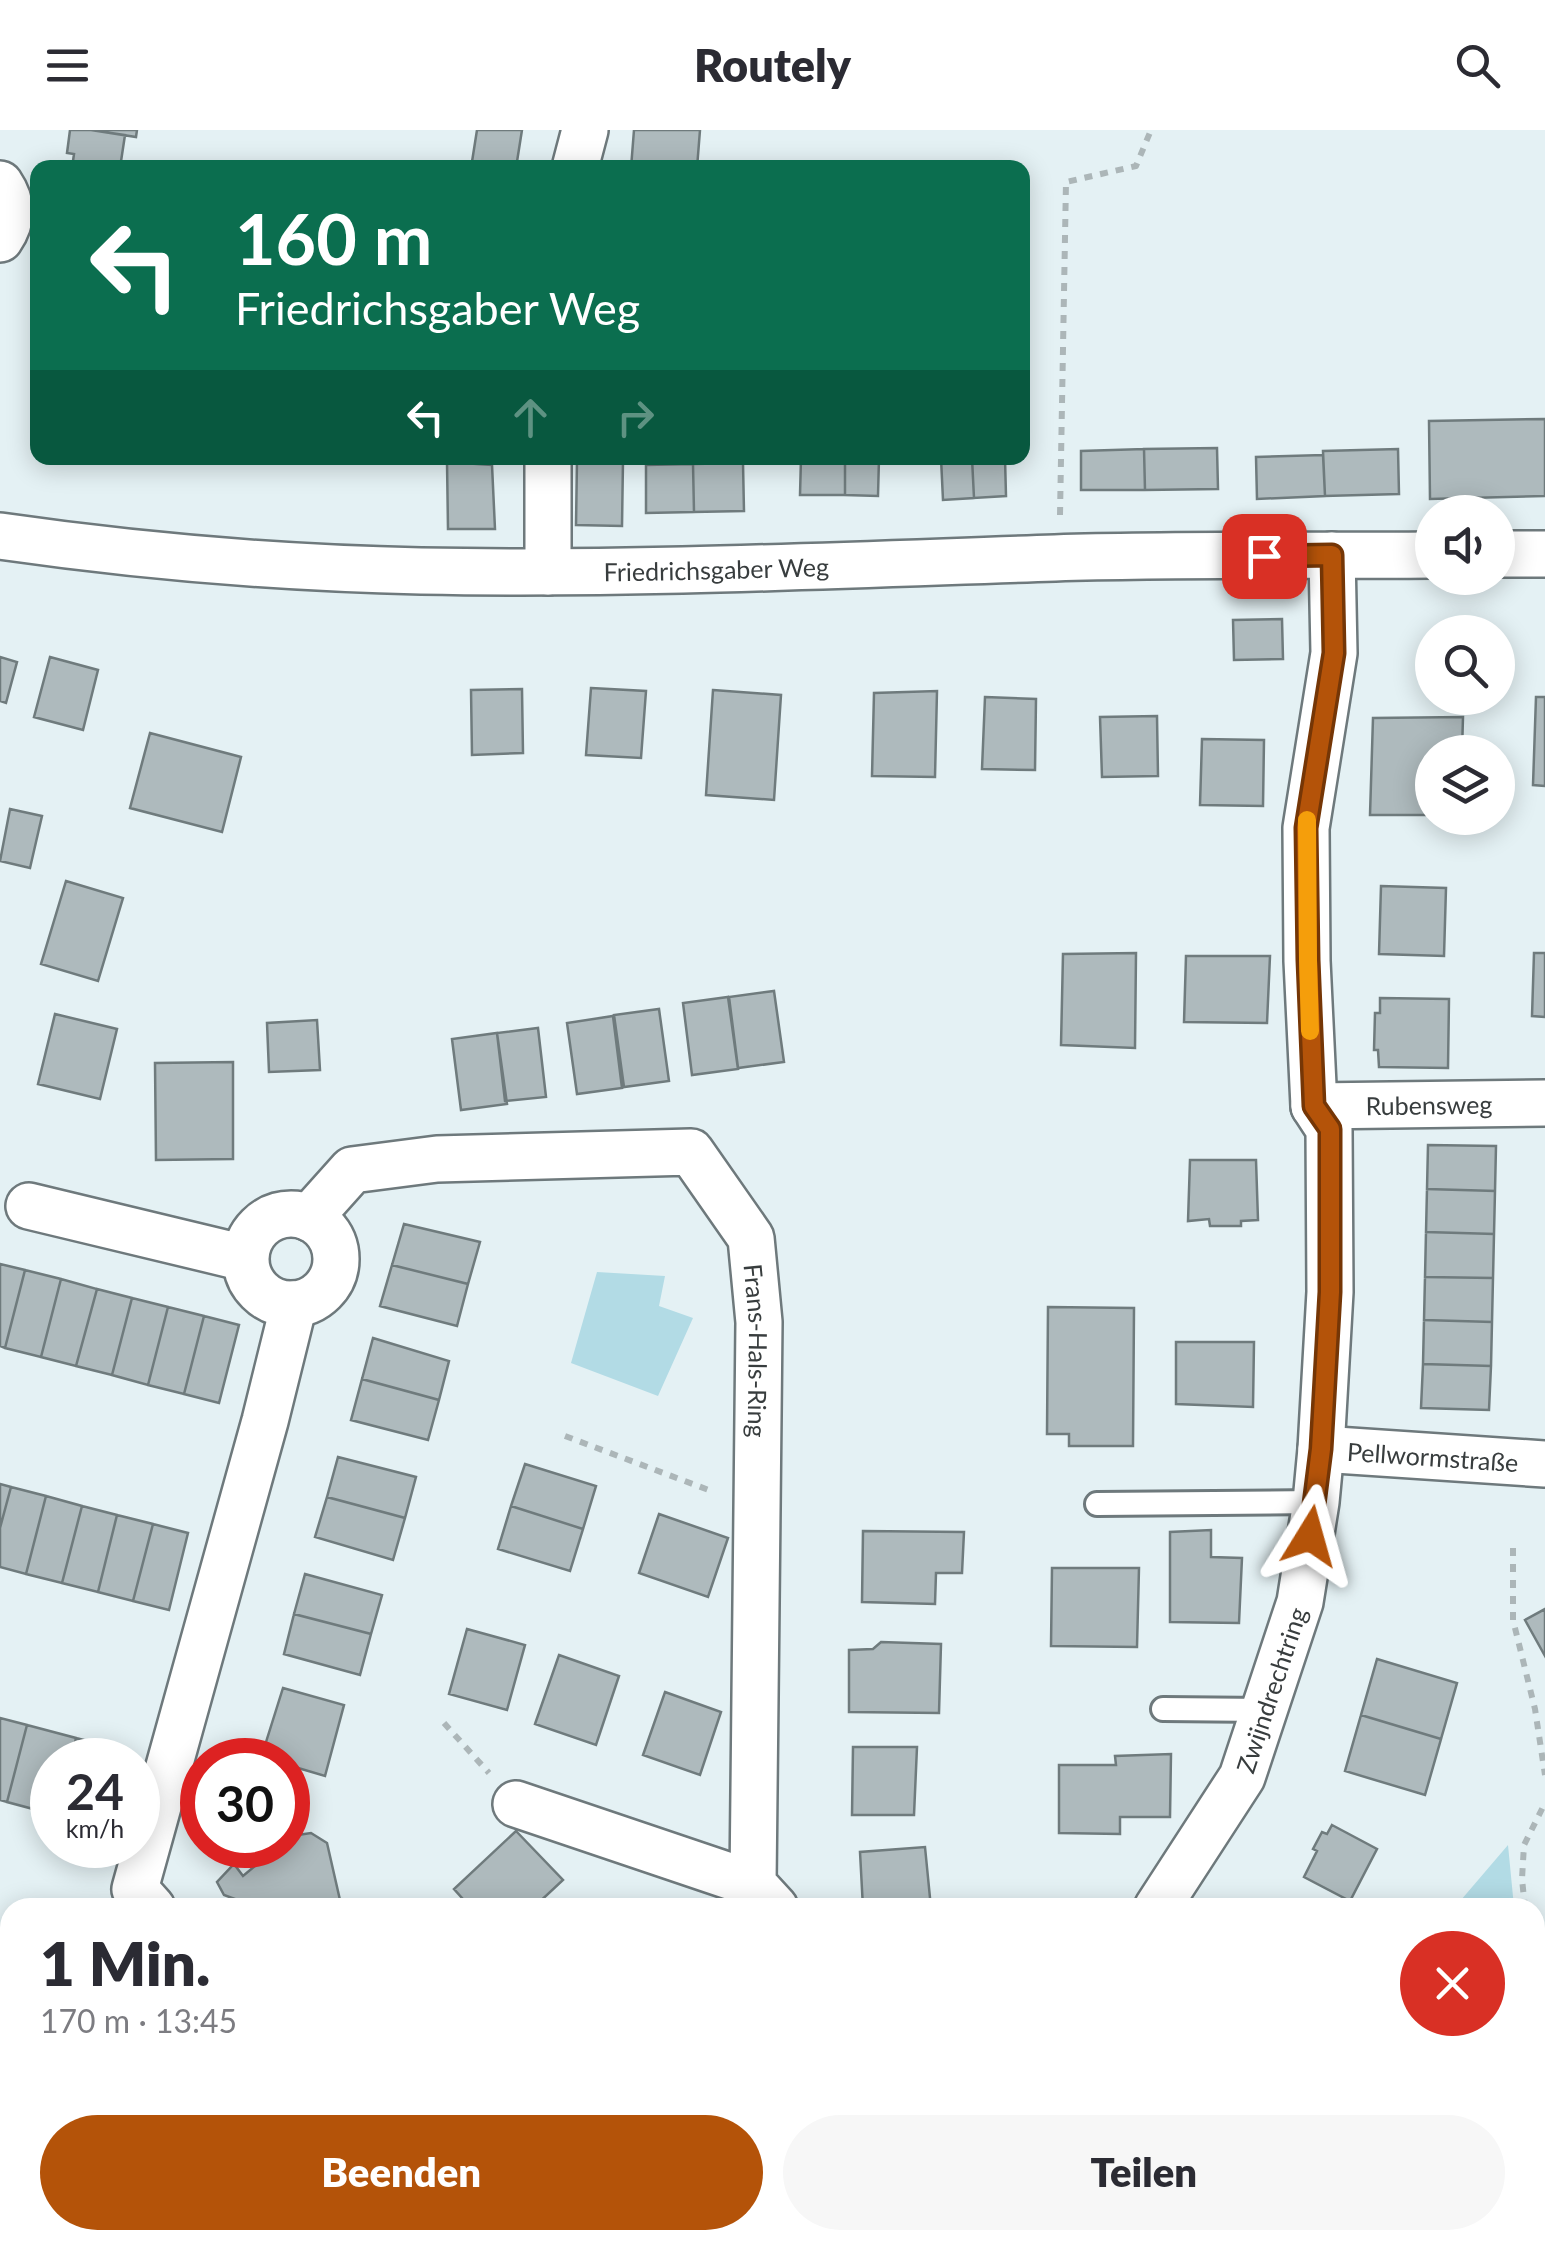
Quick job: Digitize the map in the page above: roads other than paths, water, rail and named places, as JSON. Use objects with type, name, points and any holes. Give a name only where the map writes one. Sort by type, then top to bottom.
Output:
[{"type":"street","points":[[576,160],[585,130]]},
{"type":"street","points":[[0,184],[10,208],[9,223],[0,239]]},
{"type":"street","points":[[548,465],[548,572]]},
{"type":"street","name":"Friedrichsgaber Weg","points":[[0,536],[261,564],[417,571],[548,572],[1059,558],[1415,554]]},
{"type":"street","points":[[1515,554],[1545,554]]},
{"type":"street","name":"Zwijndrechtring","points":[[1163,1898],[1242,1777],[1300,1602],[1316,1502],[1330,1292],[1330,1129],[1314,1106],[1306,828],[1334,653],[1332,555]]},
{"type":"street","name":"Rubensweg","points":[[1314,1106],[1545,1103]]},
{"type":"street","name":"Frans-Hals-Ring","points":[[309,1218],[352,1170],[437,1159],[692,1152],[751,1238],[759,1322],[764,1896]]},
{"type":"street","points":[[29,1206],[245,1258]]},
{"type":"street","points":[[295,1214],[322,1226],[336,1252],[330,1281],[321,1292],[294,1304],[279,1302],[255,1286],[245,1258],[255,1231],[266,1221],[295,1214]]},
{"type":"street","points":[[143,1898],[135,1889],[294,1304]]},
{"type":"street","name":"Pellwormstraße","points":[[1321,1449],[1545,1464]]},
{"type":"street","points":[[516,1804],[764,1896]]},
{"type":"lane","points":[[1097,1504],[1316,1502]]},
{"type":"lane","points":[[1163,1709],[1265,1710]]}]
